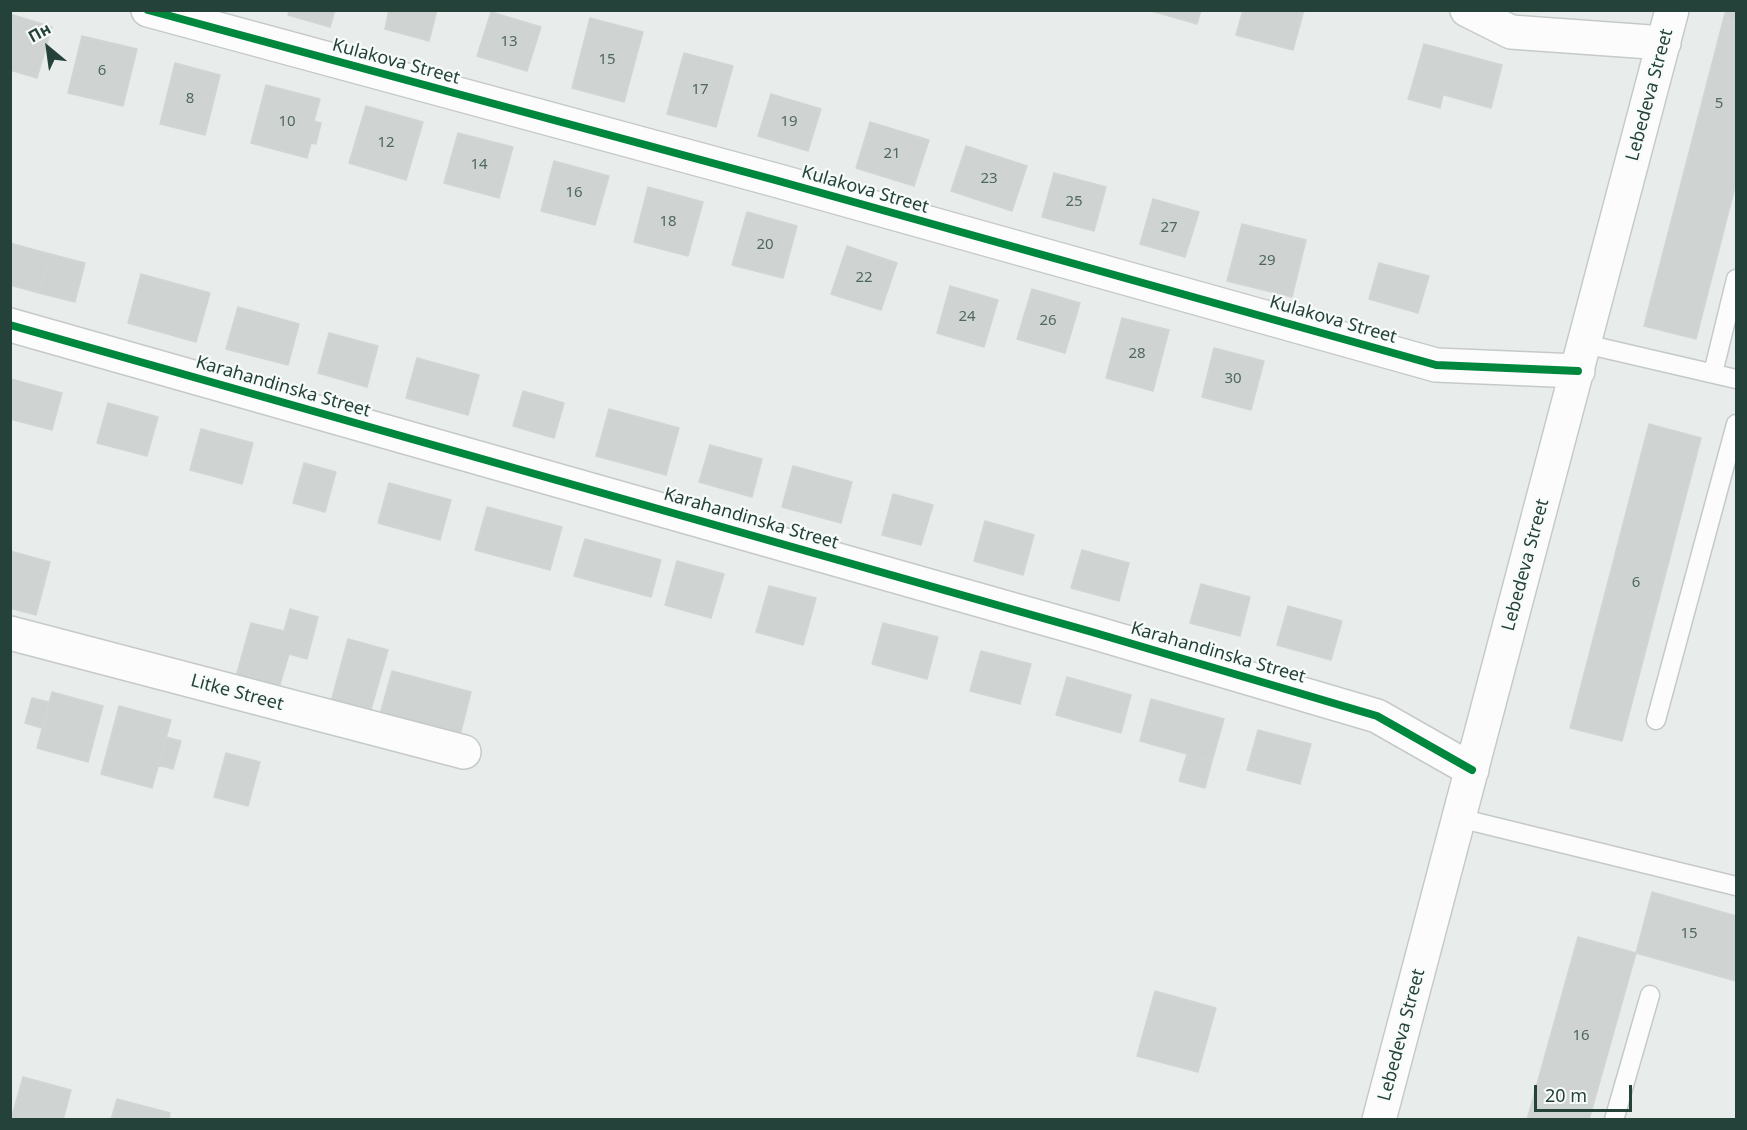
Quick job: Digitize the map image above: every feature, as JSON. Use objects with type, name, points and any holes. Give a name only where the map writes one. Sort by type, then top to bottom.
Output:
[{"type":"street","name":"Kulakova Street","points":[[148,10],[775,180],[1436,365],[1581,357]]},
{"type":"street","points":[[1467,10],[1510,32],[1664,43]]},
{"type":"street","name":"Lebedeva Street","points":[[1379,1119],[1672,10]]},
{"type":"street","name":"Karahandinska Street","points":[[10,325],[1092,632],[1377,716],[1472,770]]},
{"type":"street","name":"Litke Street","points":[[10,633],[464,752]]},
{"type":"lane","points":[[1713,373],[1737,279]]},
{"type":"lane","points":[[1581,357],[1713,373],[1737,379]]},
{"type":"lane","points":[[1656,720],[1737,424]]},
{"type":"lane","points":[[1459,818],[1737,886]]},
{"type":"lane","points":[[1614,1119],[1650,995]]},
{"type":"building","points":[[289,10],[335,10],[330,27],[288,15]]},
{"type":"building","points":[[389,10],[437,10],[429,41],[385,29]]},
{"type":"building","points":[[1148,10],[1201,10],[1197,24]]},
{"type":"building","points":[[1243,10],[1304,10],[1293,50],[1236,35]]},
{"type":"building","points":[[1726,10],[1736,10],[1736,24],[1723,21]]},
{"type":"building","points":[[491,12],[541,27],[527,71],[477,56]]},
{"type":"building","points":[[10,14],[52,27],[37,78],[10,70]]},
{"type":"building","points":[[590,18],[643,32],[624,102],[572,88]]},
{"type":"building","points":[[1723,21],[1736,24],[1736,183],[1696,339],[1644,326]]},
{"type":"building","points":[[82,36],[137,49],[123,106],[68,93]]},
{"type":"building","points":[[1424,44],[1502,65],[1491,108],[1412,86]]},
{"type":"building","points":[[684,53],[733,66],[716,127],[667,114]]},
{"type":"building","points":[[175,63],[220,75],[205,135],[160,124]]},
{"type":"building","points":[[266,85],[320,99],[314,121],[321,123],[316,144],[311,143],[307,158],[251,143]]},
{"type":"building","points":[[1412,86],[1443,95],[1440,108],[1408,99]]},
{"type":"building","points":[[771,94],[821,109],[808,151],[758,136]]},
{"type":"building","points":[[366,106],[423,122],[406,180],[349,163]]},
{"type":"building","points":[[870,122],[929,140],[914,186],[856,168]]},
{"type":"building","points":[[458,133],[513,147],[499,198],[444,183]]},
{"type":"building","points":[[966,146],[1027,166],[1012,211],[951,191]]},
{"type":"building","points":[[554,161],[609,176],[595,225],[541,211]]},
{"type":"building","points":[[1054,173],[1106,187],[1094,231],[1042,217]]},
{"type":"building","points":[[648,187],[703,202],[688,256],[634,242]]},
{"type":"building","points":[[1153,199],[1199,212],[1185,257],[1140,244]]},
{"type":"building","points":[[747,212],[797,226],[783,278],[732,265]]},
{"type":"building","points":[[1242,224],[1306,240],[1292,297],[1227,281]]},
{"type":"building","points":[[10,243],[50,254],[39,293],[10,285]]},
{"type":"building","points":[[847,246],[897,263],[881,310],[831,294]]},
{"type":"building","points":[[50,254],[85,263],[75,302],[39,293]]},
{"type":"building","points":[[1379,263],[1429,276],[1418,313],[1369,299]]},
{"type":"building","points":[[141,274],[210,293],[196,342],[128,323]]},
{"type":"building","points":[[950,286],[998,300],[984,347],[937,333]]},
{"type":"building","points":[[1032,289],[1080,303],[1065,353],[1017,339]]},
{"type":"building","points":[[238,307],[299,324],[288,365],[226,349]]},
{"type":"building","points":[[1122,318],[1169,330],[1153,391],[1106,378]]},
{"type":"building","points":[[329,333],[378,346],[367,387],[318,373]]},
{"type":"building","points":[[1214,348],[1264,361],[1251,410],[1202,397]]},
{"type":"building","points":[[417,358],[479,375],[468,415],[406,398]]},
{"type":"building","points":[[11,379],[62,393],[52,430],[10,419]]},
{"type":"building","points":[[523,391],[564,403],[554,438],[513,426]]},
{"type":"building","points":[[108,403],[158,417],[147,456],[97,443]]},
{"type":"building","points":[[609,409],[679,428],[666,475],[596,456]]},
{"type":"building","points":[[1649,424],[1701,438],[1622,741],[1570,728]]},
{"type":"building","points":[[201,429],[253,443],[242,484],[190,470]]},
{"type":"building","points":[[710,445],[762,459],[752,497],[699,482]]},
{"type":"building","points":[[304,463],[336,472],[325,512],[293,503]]},
{"type":"building","points":[[793,466],[852,482],[841,523],[782,507]]},
{"type":"building","points":[[389,483],[451,500],[440,540],[378,523]]},
{"type":"building","points":[[893,494],[933,505],[921,545],[882,535]]},
{"type":"building","points":[[487,507],[562,527],[550,570],[475,550]]},
{"type":"building","points":[[985,521],[1034,535],[1023,575],[974,561]]},
{"type":"building","points":[[585,539],[661,560],[651,597],[574,576]]},
{"type":"building","points":[[1082,550],[1129,563],[1119,601],[1071,588]]},
{"type":"building","points":[[10,551],[50,562],[36,615],[10,608]]},
{"type":"building","points":[[677,561],[724,574],[711,618],[665,605]]},
{"type":"building","points":[[1201,584],[1250,597],[1240,636],[1190,623]]},
{"type":"building","points":[[769,586],[816,598],[803,645],[756,632]]},
{"type":"building","points":[[1288,606],[1342,621],[1331,660],[1277,645]]},
{"type":"building","points":[[290,609],[318,617],[307,659],[289,654],[278,691],[235,680],[251,623],[284,631]]},
{"type":"building","points":[[883,623],[938,637],[927,679],[872,664]]},
{"type":"building","points":[[348,639],[388,650],[370,713],[331,702]]},
{"type":"building","points":[[981,651],[1031,664],[1020,704],[970,691]]},
{"type":"building","points":[[392,671],[471,692],[459,739],[379,718]]},
{"type":"building","points":[[1067,677],[1131,695],[1121,733],[1056,715]]},
{"type":"building","points":[[52,692],[103,706],[88,762],[37,748]]},
{"type":"building","points":[[32,698],[49,702],[42,728],[25,723]]},
{"type":"building","points":[[1151,699],[1224,719],[1212,761],[1140,741]]},
{"type":"building","points":[[119,706],[171,720],[152,788],[101,774]]},
{"type":"building","points":[[1258,730],[1311,744],[1300,784],[1247,770]]},
{"type":"building","points":[[166,737],[181,741],[173,769],[158,765]]},
{"type":"building","points":[[226,753],[260,762],[248,806],[214,797]]},
{"type":"building","points":[[1187,754],[1212,761],[1205,788],[1179,781]]},
{"type":"building","points":[[1652,892],[1736,916],[1736,981],[1636,953]]},
{"type":"building","points":[[1578,937],[1636,953],[1589,1120],[1527,1120]]},
{"type":"building","points":[[1155,991],[1216,1008],[1198,1072],[1137,1056]]},
{"type":"building","points":[[23,1077],[71,1090],[63,1120],[11,1120]]},
{"type":"building","points":[[117,1099],[170,1113],[169,1120],[111,1120]]},
{"type":"cycle path","points":[[148,10],[775,180],[1436,365],[1578,371]]},
{"type":"cycle path","points":[[10,325],[1092,632],[1377,716],[1472,770]]}]
